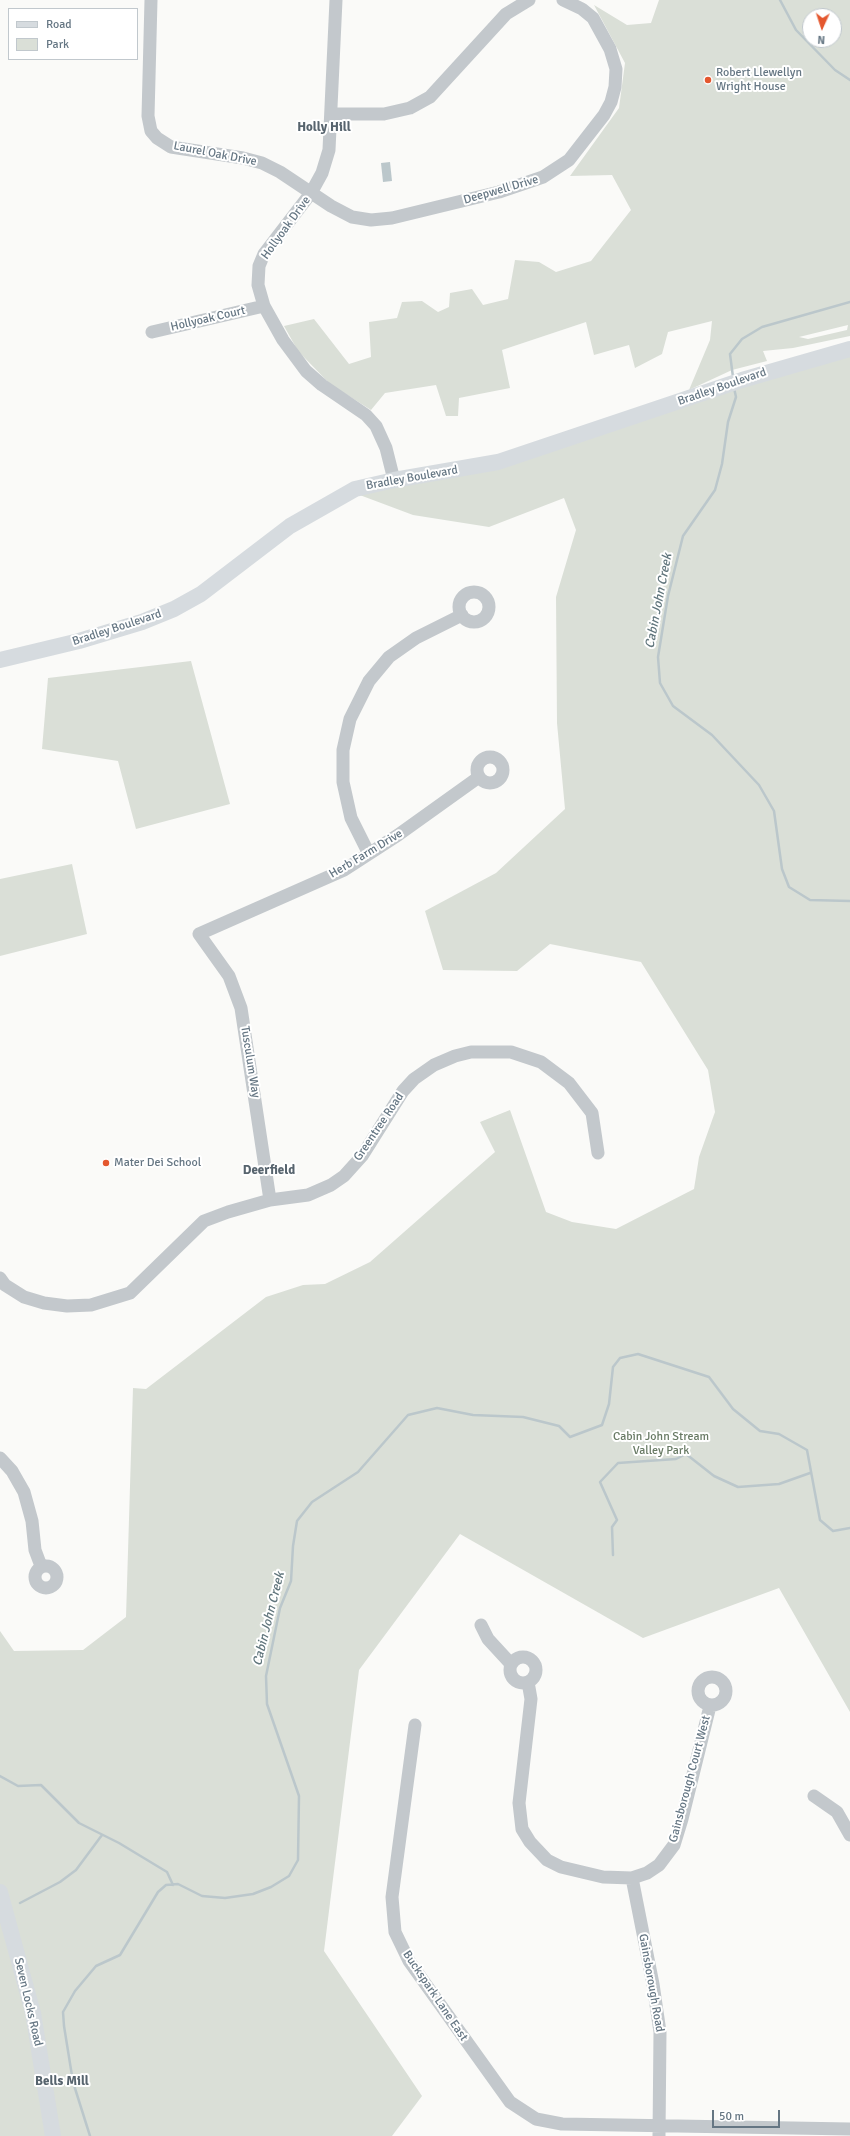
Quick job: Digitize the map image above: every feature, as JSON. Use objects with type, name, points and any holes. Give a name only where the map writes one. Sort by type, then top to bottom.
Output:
[{"type":"main road","name":"Bradley Boulevard","points":[[0,660],[79,642],[142,622],[174,608],[201,594],[290,526],[332,500],[355,489],[394,480],[498,462],[778,368],[850,349]]},
{"type":"main road","name":"Seven Locks Road","points":[[0,1892],[33,2013],[53,2136]]},
{"type":"street","name":"Laurel Oak Drive","points":[[151,0],[148,116],[151,131],[157,138],[171,147],[243,158],[262,163],[280,172],[311,193]]},
{"type":"street","name":"Hollyoak Drive","points":[[336,0],[329,150],[322,173],[311,193],[264,254],[257,276],[258,285],[264,306],[283,340],[306,371],[322,385],[366,415],[376,426],[386,448],[394,480]]},
{"type":"street","points":[[331,114],[384,114],[410,108],[430,97],[506,14],[529,0]]},
{"type":"street","name":"Deepwell Drive","points":[[311,193],[352,217],[372,220],[392,218],[514,187],[543,177],[569,160],[604,115],[611,102],[615,87],[616,69],[610,49],[593,18],[582,9],[563,0]]},
{"type":"street","name":"Hollyoak Court","points":[[152,332],[264,306]]},
{"type":"street","points":[[369,854],[351,818],[343,782],[343,750],[350,719],[369,681],[389,657],[416,638],[462,615]]},
{"type":"street","name":"Herb Farm Drive","points":[[199,934],[344,870],[398,835],[480,777]]},
{"type":"street","name":"Tusculum Way","points":[[199,934],[229,976],[241,1008],[270,1200]]},
{"type":"street","name":"Greentree Road","points":[[0,1278],[5,1285],[24,1297],[44,1303],[67,1306],[91,1305],[130,1293],[204,1221],[228,1212],[270,1200],[308,1196],[331,1185],[344,1176],[362,1156],[403,1091],[414,1079],[434,1065],[455,1056],[471,1052],[511,1052],[541,1062],[569,1083],[592,1113],[598,1152]]},
{"type":"street","points":[[0,1458],[12,1471],[24,1492],[32,1521],[35,1550],[41,1566]]},
{"type":"street","points":[[481,1625],[488,1639],[511,1664],[510,1672],[513,1679],[520,1683],[528,1682],[535,1673],[532,1661],[521,1658],[511,1664]]},
{"type":"street","points":[[528,1682],[531,1699],[519,1803],[522,1829],[530,1842],[546,1860],[561,1867],[603,1877],[632,1878]]},
{"type":"street","name":"Gainsborough Court West","points":[[632,1878],[647,1873],[659,1865],[674,1845],[682,1819],[710,1706]]},
{"type":"street","name":"Buckspark Lane East","points":[[415,1726],[392,1897],[392,1916],[395,1932],[408,1961],[510,2102],[536,2119],[561,2130],[659,2131],[850,2129]]},
{"type":"street","points":[[814,1796],[837,1812],[850,1835]]},
{"type":"street","name":"Gainsborough Road","points":[[632,1878],[653,1984],[660,2032],[659,2131]]},
{"type":"green space","points":[[659,0],[850,0],[850,336],[793,348],[763,351],[767,361],[732,370],[689,390],[710,340],[712,321],[668,332],[662,354],[635,368],[629,345],[594,355],[586,322],[502,350],[510,388],[459,398],[458,416],[446,416],[436,385],[385,393],[371,410],[330,384],[298,351],[284,326],[314,319],[349,364],[371,357],[369,322],[397,318],[402,302],[422,301],[438,312],[449,307],[450,293],[472,289],[483,305],[508,299],[515,260],[539,262],[556,272],[591,261],[631,210],[612,175],[570,176],[619,108],[625,63],[594,5],[627,25],[651,23]],"holes":[[[848,325],[847,330],[808,339],[799,337]]]},
{"type":"green space","name":"Cabin John Stream Valley Park","points":[[850,349],[850,1712],[779,1588],[643,1638],[460,1534],[359,1670],[324,1951],[422,2096],[392,2136],[0,2136],[0,1631],[14,1651],[83,1650],[126,1617],[133,1388],[146,1389],[266,1297],[303,1285],[325,1284],[370,1262],[495,1152],[480,1122],[510,1110],[546,1212],[572,1222],[616,1229],[694,1189],[699,1157],[715,1112],[708,1070],[641,962],[550,944],[517,971],[443,970],[425,911],[496,873],[565,809],[557,723],[556,597],[576,530],[564,498],[489,527],[413,515],[357,494],[464,473]]},
{"type":"green space","points":[[191,661],[230,804],[136,829],[118,761],[42,749],[48,678]]},
{"type":"green space","points":[[72,864],[87,934],[0,956],[0,879]]},
{"type":"shaded area","points":[[390,162],[392,181],[383,182],[381,163]]},
{"type":"waterway","name":"Cabin John Creek","points":[[780,0],[796,30],[835,70],[850,80]]},
{"type":"waterway","name":"Cabin John Creek","points":[[733,377],[730,354],[742,339],[762,327],[850,302]]},
{"type":"waterway","name":"Cabin John Creek","points":[[734,388],[736,397],[728,422],[722,464],[715,490],[683,536],[668,596],[658,657],[660,683],[673,706],[712,735],[759,785],[774,811],[782,869],[789,887],[810,900],[850,901]]},
{"type":"waterway","name":"Cabin John Creek","points":[[90,2136],[73,2082],[64,2026],[63,2012],[75,1991],[96,1966],[120,1955],[158,1892],[166,1885],[178,1884],[202,1896],[225,1898],[253,1894],[271,1887],[289,1876],[298,1860],[299,1796],[267,1704],[266,1676],[280,1608],[291,1581],[293,1546],[297,1521],[312,1502],[358,1472],[408,1415],[437,1408],[473,1415],[523,1417],[559,1426],[570,1437],[602,1425],[609,1404],[613,1367],[620,1358],[638,1354],[709,1377],[733,1409],[760,1431],[779,1434],[807,1450],[820,1520],[833,1531],[850,1528]]},
{"type":"waterway","points":[[613,1555],[612,1527],[617,1520],[600,1482],[618,1463],[676,1459],[686,1454],[714,1476],[738,1487],[779,1484],[810,1473]]},
{"type":"waterway","points":[[0,1776],[18,1786],[41,1785],[79,1823],[119,1843],[167,1872],[173,1885]]},
{"type":"waterway","points":[[20,1903],[60,1882],[76,1870],[102,1835]]},
{"type":"place","name":"Robert Llewellyn Wright House","points":[[708,80]]},
{"type":"place","name":"Mater Dei School","points":[[106,1163]]},
{"type":"district","name":"Holly Hill","points":[[324,128]]},
{"type":"district","name":"Deerfield","points":[[269,1171]]},
{"type":"district","name":"Bells Mill","points":[[62,2082]]}]
